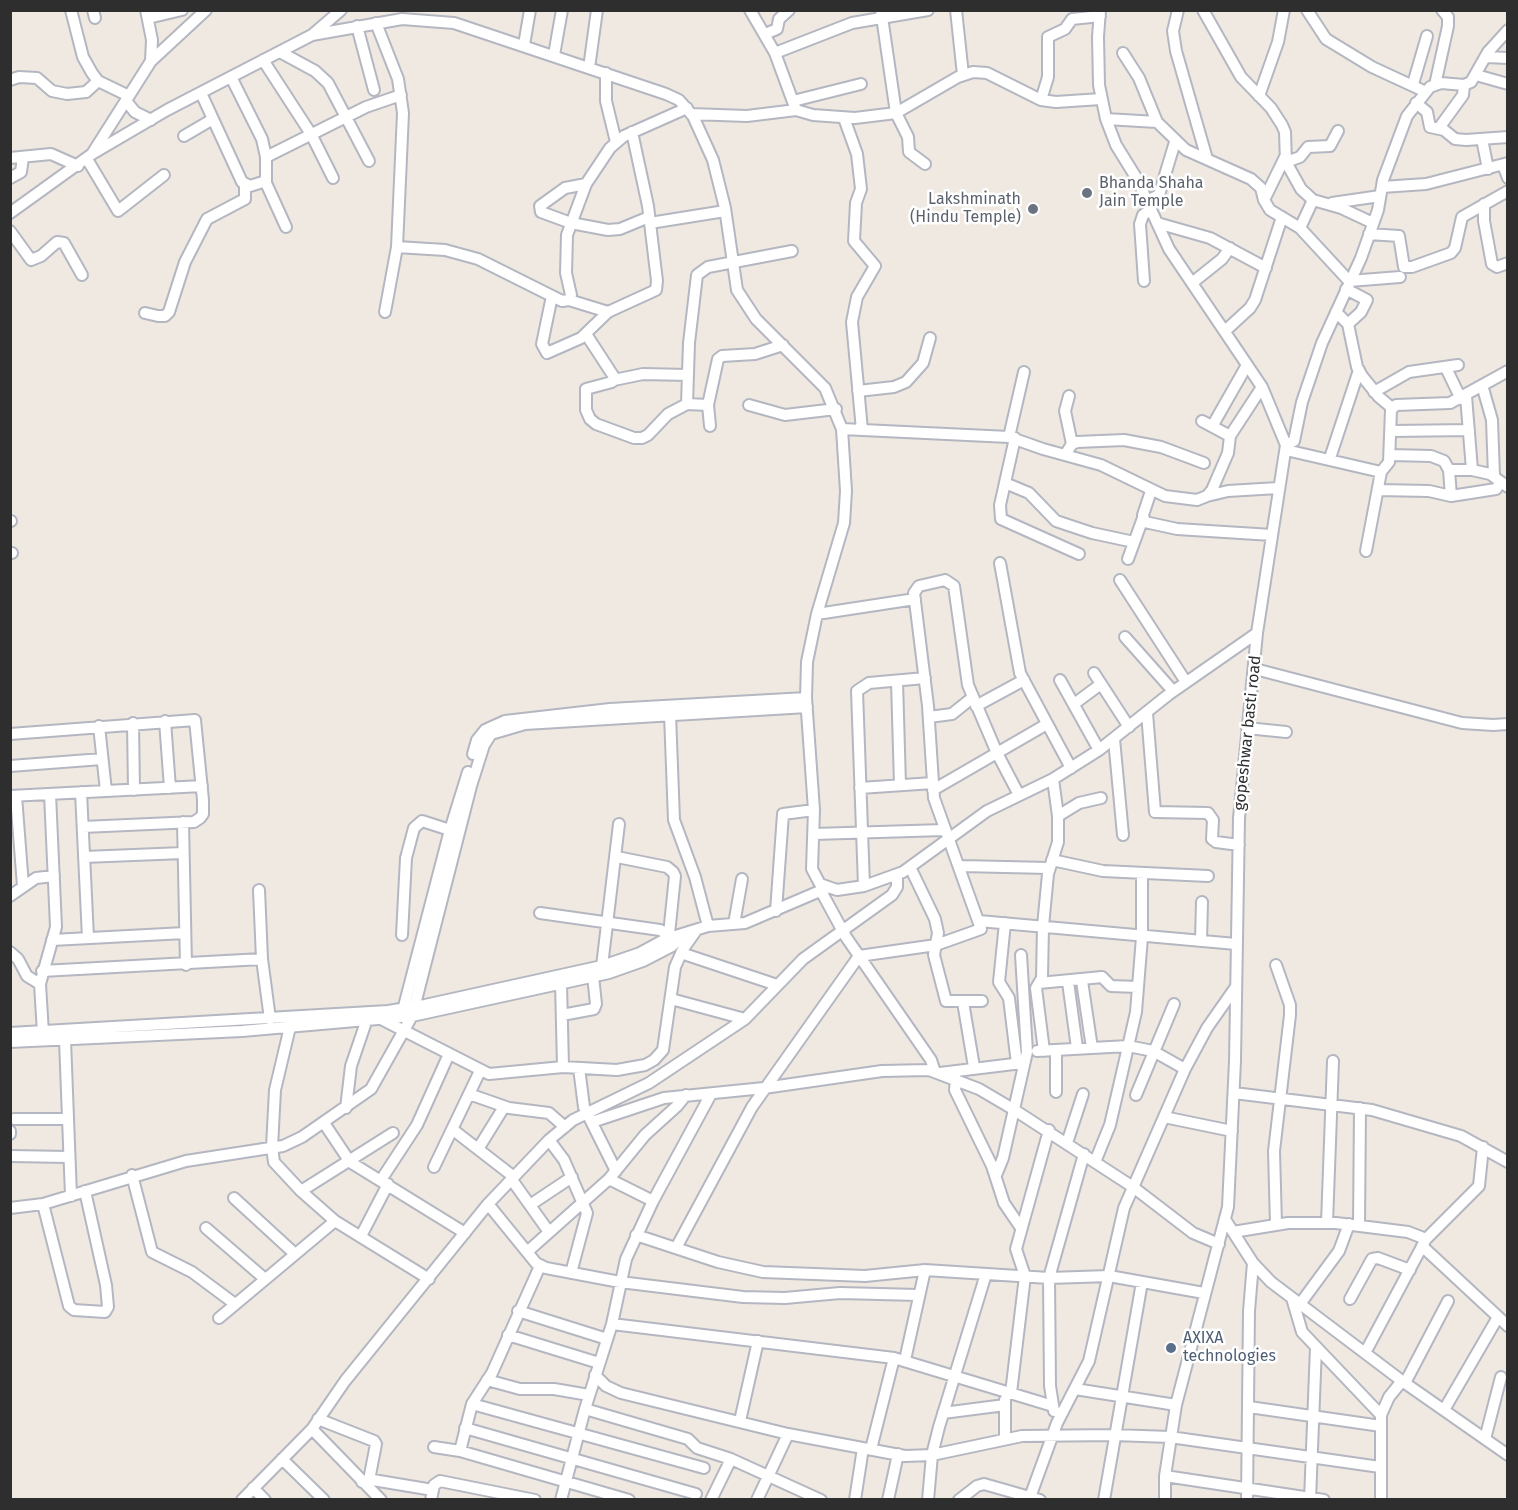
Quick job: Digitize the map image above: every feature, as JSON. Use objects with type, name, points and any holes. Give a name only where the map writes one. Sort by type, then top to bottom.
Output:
[{"type":"street","points":[[71,10],[83,57],[98,81],[125,96],[135,112],[151,120]]},
{"type":"street","points":[[151,61],[152,51],[147,14],[182,10]]},
{"type":"street","points":[[79,161],[151,61],[206,10]]},
{"type":"street","points":[[10,213],[79,161],[151,120],[312,35],[341,10]]},
{"type":"street","points":[[524,45],[530,10]]},
{"type":"street","points":[[554,55],[562,10]]},
{"type":"street","points":[[589,68],[597,10]]},
{"type":"street","points":[[750,10],[775,53],[795,106],[813,115],[844,117],[896,112],[963,75],[987,73],[1041,100],[1056,102],[1101,99]]},
{"type":"street","points":[[765,34],[777,28],[779,19],[789,10]]},
{"type":"street","points":[[851,10],[852,23]]},
{"type":"street","points":[[775,53],[881,14],[928,10]]},
{"type":"street","points":[[956,10],[963,75]]},
{"type":"street","points":[[1164,10],[1176,14],[1176,51],[1207,159]]},
{"type":"street","points":[[1203,10],[1241,77],[1275,115],[1285,132],[1285,159],[1264,200]]},
{"type":"street","points":[[1258,96],[1278,42],[1284,10]]},
{"type":"street","points":[[1308,10],[1326,39],[1372,67],[1426,92]]},
{"type":"street","points":[[1442,10],[1448,16],[1448,26],[1435,84],[1464,85],[1476,75],[1486,57],[1508,30]]},
{"type":"street","points":[[1041,100],[1048,77],[1048,37],[1065,29],[1071,19],[1100,13],[1097,69],[1101,99],[1116,145],[1137,179],[1169,249],[1262,387],[1286,447],[1381,472]]},
{"type":"street","points":[[881,14],[896,112],[908,136],[909,152],[926,164]]},
{"type":"street","points":[[312,35],[402,19],[454,23],[666,94],[689,111],[706,139],[713,160],[725,211],[731,263],[737,290],[743,303],[825,388],[836,409],[842,429],[846,491],[844,523],[817,614],[807,662],[806,703],[814,810],[814,877],[824,890],[842,930],[937,1072],[956,1079],[1014,1109],[1049,1130],[1132,1187],[1193,1233],[1219,1244]]},
{"type":"street","points":[[376,23],[398,79],[403,113],[403,163],[397,213],[397,247],[385,312]]},
{"type":"street","points":[[357,26],[374,90]]},
{"type":"street","points":[[1413,84],[1427,36]]},
{"type":"street","points":[[280,52],[323,76],[369,161]]},
{"type":"street","points":[[1123,53],[1139,78],[1157,122],[1175,142],[1251,179],[1262,188],[1264,200],[1270,210],[1300,228],[1347,285],[1367,300],[1361,312],[1348,324]]},
{"type":"street","points":[[1486,57],[1508,58]]},
{"type":"street","points":[[263,60],[310,135],[333,178]]},
{"type":"street","points":[[606,73],[606,101],[616,142]]},
{"type":"street","points":[[1476,75],[1508,84]]},
{"type":"street","points":[[10,80],[19,77],[37,78],[52,91],[67,94],[86,92],[98,81]]},
{"type":"street","points":[[231,77],[262,139],[266,157],[266,181],[286,227]]},
{"type":"street","points":[[569,300],[571,295],[566,273],[566,244],[571,223],[586,184],[616,142],[632,132],[689,111],[747,116],[795,106],[861,84]]},
{"type":"street","name":"gopeshwar basti road","points":[[1165,1500],[1165,1476],[1176,1405],[1204,1293],[1226,1221],[1232,1131],[1239,845],[1247,728],[1257,633],[1278,488],[1286,447],[1293,441],[1308,382],[1371,229],[1400,129],[1416,103],[1435,84]]},
{"type":"street","points":[[1439,128],[1463,95],[1464,85]]},
{"type":"street","points":[[145,313],[165,316],[170,312],[185,262],[207,219],[245,199],[245,185],[201,93]]},
{"type":"street","points":[[266,157],[376,102],[400,95]]},
{"type":"street","points":[[1416,103],[1427,112],[1430,128],[1439,128],[1460,140],[1508,137]]},
{"type":"street","points":[[844,117],[857,154],[861,189],[856,203],[854,241],[875,266],[858,297],[852,322],[862,430]]},
{"type":"street","points":[[184,135],[213,119]]},
{"type":"street","points":[[1106,119],[1157,122]]},
{"type":"street","points":[[1285,159],[1300,157],[1308,147],[1330,146],[1338,131]]},
{"type":"street","points":[[552,296],[542,344],[547,353],[561,349],[586,334],[608,312],[656,290],[650,220],[632,132]]},
{"type":"street","points":[[1482,139],[1488,169]]},
{"type":"street","points":[[1144,281],[1140,224],[1143,215],[1159,195],[1175,142]]},
{"type":"street","points":[[10,158],[51,154],[79,161],[118,211],[164,175]]},
{"type":"street","points":[[10,178],[21,172],[22,157]]},
{"type":"street","points":[[1285,159],[1301,189],[1313,200],[1341,208],[1371,229],[1399,236],[1404,267],[1412,267],[1451,253],[1455,248],[1462,217],[1508,191]]},
{"type":"street","points":[[1326,204],[1381,191],[1426,184],[1505,164],[1508,178]]},
{"type":"street","points":[[245,185],[266,181]]},
{"type":"street","points":[[586,184],[565,188],[540,206],[541,212],[571,223],[615,230],[650,220],[725,211]]},
{"type":"street","points":[[1300,228],[1313,200]]},
{"type":"street","points":[[1484,204],[1484,221],[1492,264],[1497,267],[1508,263]]},
{"type":"street","points":[[1225,331],[1250,308],[1266,268],[1282,217]]},
{"type":"street","points":[[1157,223],[1210,238],[1266,268]]},
{"type":"street","points":[[10,231],[31,260],[41,256],[57,242],[64,243],[82,275]]},
{"type":"street","points":[[397,247],[445,250],[478,260],[562,301],[569,300],[608,312]]},
{"type":"street","points":[[1192,283],[1222,259],[1230,248]]},
{"type":"street","points":[[687,404],[697,275],[708,267],[792,251]]},
{"type":"street","points":[[1347,285],[1400,277]]},
{"type":"street","points":[[1336,312],[1348,324],[1359,370],[1374,392],[1392,408],[1390,455],[1387,468],[1381,472],[1366,551]]},
{"type":"street","points":[[586,334],[614,380]]},
{"type":"street","points":[[858,391],[894,387],[906,382],[923,363],[930,338]]},
{"type":"street","points":[[710,426],[708,405],[718,359],[722,356],[755,354],[783,345]]},
{"type":"street","points":[[1214,423],[1247,364]]},
{"type":"street","points":[[1374,392],[1409,372],[1458,365]]},
{"type":"street","points":[[1446,368],[1463,398],[1469,430],[1472,470]]},
{"type":"street","points":[[1330,458],[1359,370]]},
{"type":"street","points":[[1392,408],[1400,404],[1439,405],[1463,398],[1508,371]]},
{"type":"street","points":[[1024,372],[1012,437],[1001,519],[1078,554]]},
{"type":"street","points":[[688,375],[644,374],[586,389],[586,410],[596,424],[634,438],[648,435],[668,414],[687,404],[708,405]]},
{"type":"street","points":[[1378,490],[1429,491],[1451,496],[1496,489],[1501,482],[1492,420],[1482,385]]},
{"type":"street","points":[[1208,496],[1228,453],[1230,436],[1262,387]]},
{"type":"street","points":[[1065,455],[1072,444],[1065,417],[1069,396]]},
{"type":"street","points":[[749,405],[785,415],[836,409]]},
{"type":"street","points":[[1202,421],[1230,436]]},
{"type":"street","points":[[842,429],[1012,437],[1101,465],[1151,491],[1176,498],[1197,500],[1228,491],[1278,488]]},
{"type":"street","points":[[1392,431],[1469,430]]},
{"type":"street","points":[[1072,444],[1124,440],[1161,447],[1204,463]]},
{"type":"street","points":[[1390,455],[1437,457],[1444,461],[1449,470],[1451,496]]},
{"type":"street","points":[[1449,470],[1472,470],[1501,482]]},
{"type":"street","points":[[1005,483],[1029,493],[1056,521],[1092,533],[1134,542]]},
{"type":"street","points":[[1128,560],[1151,491]]},
{"type":"street","points":[[1143,518],[1145,522],[1177,529],[1272,534]]},
{"type":"street","points":[[1000,562],[1015,656],[1024,680],[1071,768]]},
{"type":"street","points":[[676,1248],[764,1088],[859,956],[936,945],[980,931],[979,921],[961,866],[946,834],[933,787],[929,717],[914,593],[919,586],[945,580],[954,586],[974,702],[1019,795]]},
{"type":"street","points":[[1120,580],[1186,682]]},
{"type":"street","points":[[817,614],[915,599]]},
{"type":"street","points":[[10,1042],[382,1020],[602,966],[675,936],[695,932],[708,926],[745,923],[824,890],[864,886],[897,875],[910,867],[946,834],[1053,779],[1099,750],[1173,691],[1257,633]]},
{"type":"street","points":[[1125,638],[1173,691]]},
{"type":"street","points":[[1255,669],[1462,723],[1508,724]]},
{"type":"street","points":[[1094,673],[1129,727]]},
{"type":"street","points":[[864,886],[856,691],[869,683],[925,678]]},
{"type":"street","points":[[929,717],[952,714],[1024,680]]},
{"type":"street","points":[[1060,680],[1099,750]]},
{"type":"street","points":[[897,681],[900,785]]},
{"type":"street","points":[[1074,704],[1101,684]]},
{"type":"street","points":[[408,1012],[486,739],[501,730],[525,724],[806,703]]},
{"type":"street","points":[[10,1208],[43,1204],[132,1175],[186,1161],[291,1143],[324,1123],[371,1089],[404,1033],[450,830],[477,740],[485,730],[505,721],[610,709],[806,703]]},
{"type":"street","points":[[1148,713],[1155,812],[1208,813],[1213,820],[1212,839],[1216,842],[1239,845]]},
{"type":"street","points":[[670,714],[674,820],[695,877],[708,926]]},
{"type":"street","points":[[10,734],[192,719],[197,723],[203,814],[194,822],[83,827]]},
{"type":"street","points":[[165,721],[170,788]]},
{"type":"street","points":[[133,723],[134,790]]},
{"type":"street","points":[[860,788],[900,785],[933,787],[1047,724]]},
{"type":"street","points":[[99,726],[106,791]]},
{"type":"street","points":[[1247,728],[1286,732]]},
{"type":"street","points":[[1114,739],[1123,835]]},
{"type":"street","points":[[10,766],[102,759]]},
{"type":"street","points":[[1044,1051],[1036,991],[1042,978],[1043,926],[1051,864],[1058,842],[1058,816],[1053,779]]},
{"type":"street","points":[[23,886],[13,796],[202,786]]},
{"type":"street","points":[[81,792],[88,938]]},
{"type":"street","points":[[43,1033],[40,984],[56,927],[50,794]]},
{"type":"street","points":[[1058,816],[1079,803],[1101,798]]},
{"type":"street","points":[[776,911],[783,814],[814,810]]},
{"type":"street","points":[[402,935],[406,858],[414,828],[422,821],[450,830]]},
{"type":"street","points":[[183,822],[186,965]]},
{"type":"street","points":[[602,966],[617,856],[619,824]]},
{"type":"street","points":[[814,834],[946,834]]},
{"type":"street","points":[[84,857],[183,853]]},
{"type":"street","points":[[10,1033],[408,1012],[593,976],[643,961],[672,946],[675,936],[675,876],[673,872],[667,867],[617,856]]},
{"type":"street","points":[[961,866],[1051,864],[1087,869],[1208,876]]},
{"type":"street","points":[[910,867],[935,919],[934,955],[946,1002],[982,1002]]},
{"type":"street","points":[[1095,1162],[1110,1125],[1136,1012],[1142,937],[1142,873]]},
{"type":"street","points":[[590,1117],[649,1083],[745,1019],[803,959],[892,895],[896,891],[897,875]]},
{"type":"street","points":[[10,896],[36,878],[54,876]]},
{"type":"street","points":[[734,924],[742,879]]},
{"type":"street","points":[[259,890],[262,959],[270,1018]]},
{"type":"street","points":[[1201,941],[1202,902]]},
{"type":"street","points":[[540,913],[660,930],[675,936]]},
{"type":"street","points":[[979,921],[1236,944]]},
{"type":"street","points":[[1005,923],[999,982],[1009,998],[1022,1060]]},
{"type":"street","points":[[382,1020],[480,1071],[497,1075],[563,1067],[631,1069],[654,1060],[663,1050],[675,967],[695,932]]},
{"type":"street","points":[[52,940],[185,933]]},
{"type":"street","points":[[10,952],[18,959],[27,976],[40,984]]},
{"type":"street","points":[[681,953],[777,986]]},
{"type":"street","points":[[996,1175],[1003,1158],[1022,1060],[1021,955]]},
{"type":"street","points":[[42,971],[186,965],[262,959]]},
{"type":"street","points":[[1276,965],[1290,1005],[1274,1151],[1276,1224]]},
{"type":"street","points":[[562,1015],[594,1010],[596,1004],[593,976]]},
{"type":"street","points":[[1039,983],[1082,981],[1102,977],[1111,986],[1138,987]]},
{"type":"street","points":[[1082,981],[1092,1048]]},
{"type":"street","points":[[1068,982],[1077,1048]]},
{"type":"street","points":[[561,983],[563,1067]]},
{"type":"street","points":[[959,1500],[976,1486],[984,1484],[1033,1498],[1058,1423],[1095,1342],[1118,1230],[1132,1187],[1185,1070],[1207,1028],[1236,987]]},
{"type":"street","points":[[671,999],[745,1019]]},
{"type":"street","points":[[963,1002],[974,1067]]},
{"type":"street","points":[[1136,1095],[1174,1004]]},
{"type":"street","points":[[346,1108],[351,1066],[366,1022]]},
{"type":"street","points":[[290,1027],[275,1090],[272,1148],[278,1170],[335,1221],[429,1279]]},
{"type":"street","points":[[65,1040],[71,1196]]},
{"type":"street","points":[[242,1500],[312,1429],[345,1381],[488,1204],[549,1140],[565,1127],[590,1117],[653,1100],[764,1088],[882,1071],[937,1072],[1022,1060],[1044,1051],[1128,1046],[1153,1052],[1185,1070]]},
{"type":"street","points":[[1056,1050],[1056,1092]]},
{"type":"street","points":[[362,1236],[385,1182],[417,1125],[449,1054]]},
{"type":"street","points":[[1327,1223],[1333,1061]]},
{"type":"street","points":[[579,1068],[582,1100],[612,1175],[653,1201]]},
{"type":"street","points":[[434,1167],[480,1071]]},
{"type":"street","points":[[956,1079],[955,1090],[996,1175],[1004,1203],[1021,1228]]},
{"type":"street","points":[[1233,1093],[1360,1108],[1461,1136],[1508,1162]]},
{"type":"street","points":[[469,1094],[504,1107],[549,1113],[565,1127]]},
{"type":"street","points":[[561,1500],[589,1395],[612,1324],[620,1282],[636,1235],[711,1094]]},
{"type":"street","points":[[1067,1143],[1083,1094]]},
{"type":"street","points":[[527,1252],[612,1175],[645,1135],[686,1095]]},
{"type":"street","points":[[478,1149],[504,1107]]},
{"type":"street","points":[[1360,1108],[1354,1225],[1339,1251],[1296,1301],[1298,1325],[1381,1421]]},
{"type":"street","points":[[1164,1117],[1232,1131]]},
{"type":"street","points":[[14,1119],[68,1119]]},
{"type":"street","points":[[324,1123],[350,1162],[465,1233]]},
{"type":"street","points":[[452,1129],[513,1178],[549,1232]]},
{"type":"street","points":[[1005,1439],[1005,1405],[1025,1276],[1016,1254],[1021,1228],[1049,1130]]},
{"type":"street","points":[[301,1191],[393,1133]]},
{"type":"street","points":[[549,1140],[564,1160],[588,1217],[571,1273]]},
{"type":"street","points":[[1365,1353],[1424,1243],[1479,1186],[1484,1147]]},
{"type":"street","points":[[1058,1423],[1050,1386],[1049,1278],[1084,1154]]},
{"type":"street","points":[[10,1156],[69,1157]]},
{"type":"street","points":[[132,1175],[152,1252],[192,1272],[235,1304]]},
{"type":"street","points":[[530,1205],[572,1178]]},
{"type":"street","points":[[43,1204],[69,1306],[74,1310],[105,1312],[108,1307],[106,1285],[85,1191]]},
{"type":"street","points":[[234,1198],[295,1254]]},
{"type":"street","points":[[488,1204],[540,1266],[571,1273],[620,1282],[743,1297],[785,1298],[840,1293],[918,1295]]},
{"type":"street","points":[[219,1318],[335,1221]]},
{"type":"street","points":[[1226,1221],[1252,1263],[1296,1301],[1404,1382],[1508,1455]]},
{"type":"street","points":[[1233,1232],[1276,1224],[1327,1223],[1408,1232],[1424,1243],[1508,1326]]},
{"type":"street","points":[[206,1228],[265,1279]]},
{"type":"street","points":[[636,1235],[736,1267],[764,1272],[865,1276],[925,1270],[1049,1278],[1109,1276],[1204,1293]]},
{"type":"street","points":[[1350,1299],[1372,1259],[1378,1258],[1410,1270]]},
{"type":"street","points":[[1247,1494],[1252,1263]]},
{"type":"street","points":[[460,1451],[472,1404],[487,1380],[540,1266]]},
{"type":"street","points":[[855,1500],[867,1448],[900,1359],[925,1270]]},
{"type":"street","points":[[928,1500],[932,1455],[986,1274]]},
{"type":"street","points":[[1104,1500],[1142,1282]]},
{"type":"street","points":[[1381,1500],[1381,1421],[1389,1397],[1404,1382],[1448,1300]]},
{"type":"street","points":[[518,1311],[607,1339]]},
{"type":"street","points":[[1444,1410],[1498,1317]]},
{"type":"street","points":[[612,1324],[900,1359],[1053,1406]]},
{"type":"street","points":[[508,1335],[599,1363]]},
{"type":"street","points":[[740,1420],[758,1341]]},
{"type":"street","points":[[1310,1498],[1316,1347]]},
{"type":"street","points":[[595,1375],[611,1389],[621,1393],[740,1420],[788,1434],[898,1455],[932,1455],[1005,1439],[1054,1435],[1114,1435],[1170,1437],[1311,1459],[1380,1467]]},
{"type":"street","points":[[1485,1439],[1501,1377]]},
{"type":"street","points":[[487,1380],[520,1389],[554,1389],[589,1395]]},
{"type":"street","points":[[1075,1389],[1176,1405]]},
{"type":"street","points":[[472,1404],[704,1468]]},
{"type":"street","points":[[943,1413],[1005,1405]]},
{"type":"street","points":[[1249,1407],[1313,1416],[1381,1421]]},
{"type":"street","points":[[585,1409],[688,1440],[697,1449],[731,1460],[805,1497],[821,1500]]},
{"type":"street","points":[[318,1419],[374,1441],[366,1481]]},
{"type":"street","points":[[465,1428],[696,1494]]},
{"type":"street","points":[[312,1429],[366,1481],[381,1500]]},
{"type":"street","points":[[757,1500],[788,1434]]},
{"type":"street","points":[[434,1447],[460,1451],[629,1500]]},
{"type":"street","points":[[888,1500],[898,1455]]},
{"type":"street","points":[[282,1459],[324,1500]]},
{"type":"street","points":[[711,1500],[731,1460]]},
{"type":"street","points":[[1165,1476],[1247,1494],[1324,1500]]},
{"type":"street","points":[[366,1481],[432,1495],[434,1485],[441,1482],[535,1500]]},
{"type":"street","points":[[253,1488],[265,1500]]},
{"type":"place","name":"Bhanda Shaha Jain Temple","points":[[1087,193]]},
{"type":"place","name":"Lakshminath (Hindu Temple)","points":[[1033,209]]},
{"type":"place","name":"AXIXA technologies","points":[[1171,1348]]}]
